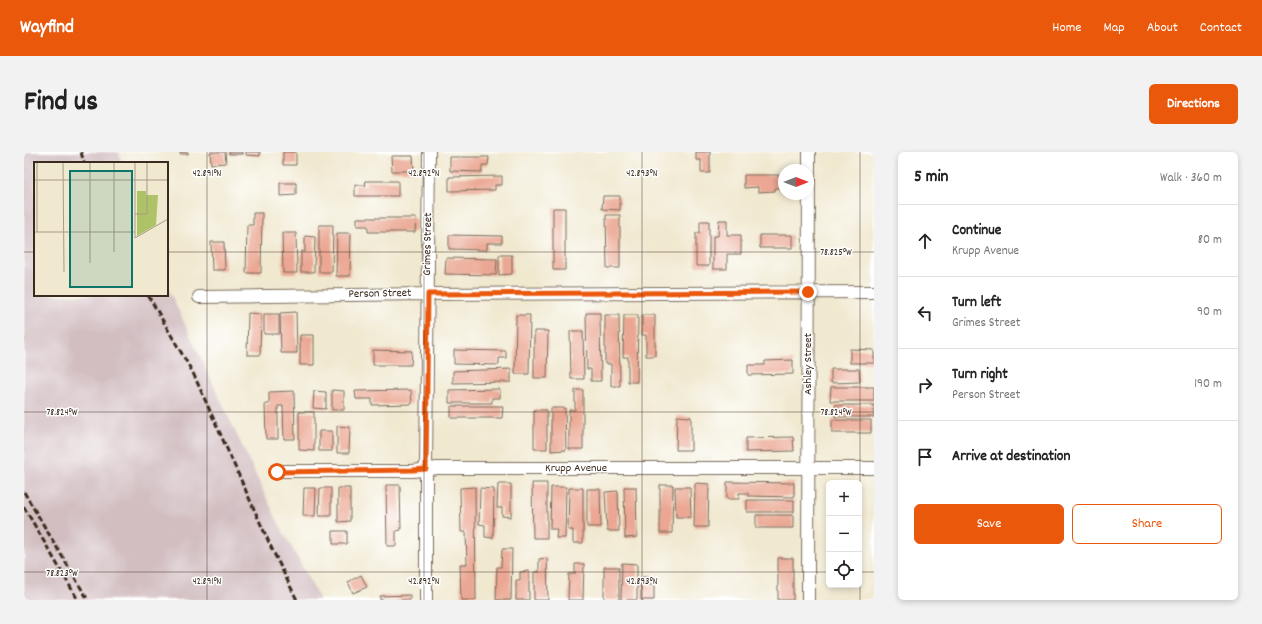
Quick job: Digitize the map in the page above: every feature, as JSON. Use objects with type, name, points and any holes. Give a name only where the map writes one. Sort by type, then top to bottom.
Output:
[{"type":"street","name":"Grimes Street","points":[[426,600],[429,152]]},
{"type":"street","name":"Ashley Street","points":[[808,600],[809,152]]},
{"type":"street","name":"Person Street","points":[[199,297],[428,294],[874,292]]},
{"type":"street","name":"Krupp Avenue","points":[[277,472],[426,469],[874,468]]},
{"type":"shaded area","points":[[24,152],[119,152],[122,162],[34,162],[34,296],[168,296],[168,288],[276,518],[320,600],[24,600]]},
{"type":"building","points":[[180,152],[188,152],[188,154],[180,154]]},
{"type":"building","points":[[210,152],[225,152],[226,163],[211,164]]},
{"type":"building","points":[[229,152],[242,152],[242,154],[229,154]]},
{"type":"building","points":[[246,152],[260,152],[260,156],[246,155]]},
{"type":"building","points":[[283,152],[296,152],[296,165],[283,165]]},
{"type":"building","points":[[696,152],[710,152],[710,173],[701,173],[701,160],[696,160]]},
{"type":"building","points":[[391,156],[413,156],[414,171],[392,171]]},
{"type":"building","points":[[450,157],[489,157],[488,165],[482,165],[482,172],[450,171]]},
{"type":"building","points":[[744,175],[778,175],[778,188],[775,188],[775,191],[758,192],[758,187],[744,188]]},
{"type":"building","points":[[502,176],[502,185],[495,185],[495,190],[449,191],[449,177]]},
{"type":"building","points":[[365,181],[398,181],[398,196],[355,196],[355,185],[366,185]]},
{"type":"building","points":[[280,183],[296,183],[296,195],[280,196]]},
{"type":"building","points":[[603,196],[620,196],[620,210],[602,209]]},
{"type":"building","points":[[553,208],[565,208],[565,270],[553,270]]},
{"type":"building","points":[[253,213],[262,213],[261,273],[246,273],[247,225],[253,225]]},
{"type":"building","points":[[606,215],[620,215],[620,268],[607,268]]},
{"type":"building","points":[[357,218],[416,218],[415,232],[368,232],[368,226],[357,226]]},
{"type":"building","points":[[719,220],[727,220],[727,235],[741,235],[741,254],[727,254],[727,269],[713,269],[713,236],[718,236]]},
{"type":"building","points":[[700,221],[709,221],[709,266],[696,266],[696,233],[700,233]]},
{"type":"building","points":[[319,225],[333,225],[332,272],[319,272]]},
{"type":"building","points":[[282,233],[296,233],[297,273],[283,273]]},
{"type":"building","points":[[337,233],[351,233],[350,276],[336,276]]},
{"type":"building","points":[[449,235],[502,236],[502,243],[487,243],[487,250],[449,249]]},
{"type":"building","points":[[760,235],[792,235],[792,248],[760,248]]},
{"type":"building","points":[[305,236],[315,237],[314,272],[301,272],[301,251],[305,252]]},
{"type":"building","points":[[211,242],[224,242],[225,270],[212,270]]},
{"type":"building","points":[[499,255],[512,255],[512,274],[499,275]]},
{"type":"building","points":[[446,258],[497,259],[496,275],[445,274]]},
{"type":"building","points":[[296,312],[297,353],[281,353],[280,313]]},
{"type":"building","points":[[248,313],[261,314],[260,355],[247,355]]},
{"type":"building","points":[[586,313],[600,313],[601,381],[591,381],[591,369],[587,369]]},
{"type":"building","points":[[264,314],[279,314],[279,334],[264,334]]},
{"type":"building","points":[[516,315],[530,315],[529,374],[515,374]]},
{"type":"building","points":[[605,315],[619,315],[620,386],[611,386],[611,364],[605,364]]},
{"type":"building","points":[[624,315],[638,315],[637,382],[628,382],[628,357],[623,357]]},
{"type":"building","points":[[642,315],[655,315],[655,356],[646,356],[646,335],[642,335]]},
{"type":"building","points":[[534,331],[548,331],[547,378],[534,378]]},
{"type":"building","points":[[570,331],[583,331],[584,379],[571,379]]},
{"type":"building","points":[[300,335],[314,335],[314,365],[300,365]]},
{"type":"building","points":[[850,349],[874,350],[874,363],[850,363]]},
{"type":"building","points":[[373,350],[412,351],[411,365],[373,365]]},
{"type":"building","points":[[454,350],[506,351],[506,358],[499,358],[499,365],[454,364]]},
{"type":"building","points":[[793,360],[793,374],[748,375],[748,365],[765,365],[765,361]]},
{"type":"building","points":[[511,369],[511,382],[453,383],[453,371]]},
{"type":"building","points":[[831,369],[859,369],[860,382],[831,383]]},
{"type":"building","points":[[831,387],[874,387],[874,401],[830,401]]},
{"type":"building","points":[[500,389],[500,398],[492,398],[492,403],[449,403],[449,390]]},
{"type":"building","points":[[332,390],[344,391],[344,410],[332,410]]},
{"type":"building","points":[[411,390],[412,404],[372,405],[372,399],[356,399],[355,391]]},
{"type":"building","points":[[575,390],[583,390],[583,449],[569,449],[569,410],[575,410]]},
{"type":"building","points":[[294,391],[295,439],[284,439],[283,406],[278,406],[278,439],[266,439],[265,404],[269,404],[269,392]]},
{"type":"building","points":[[314,391],[326,392],[326,409],[313,408]]},
{"type":"building","points":[[835,405],[874,405],[874,417],[835,417]]},
{"type":"building","points":[[451,406],[503,406],[502,418],[451,418]]},
{"type":"building","points":[[551,408],[565,408],[566,450],[551,451]]},
{"type":"building","points":[[534,410],[547,410],[547,449],[534,449]]},
{"type":"building","points":[[299,412],[314,412],[314,451],[299,450]]},
{"type":"building","points":[[677,416],[691,417],[691,450],[676,450]]},
{"type":"building","points":[[832,420],[871,420],[871,433],[832,433]]},
{"type":"building","points":[[337,426],[350,427],[349,453],[337,453]]},
{"type":"building","points":[[319,431],[332,431],[332,451],[319,451]]},
{"type":"building","points":[[793,437],[794,451],[746,452],[746,438]]},
{"type":"building","points":[[727,482],[794,483],[794,497],[748,496],[748,493],[739,493],[739,499],[727,499]]},
{"type":"building","points":[[532,483],[547,483],[547,538],[533,538]]},
{"type":"building","points":[[695,483],[709,484],[708,527],[694,527]]},
{"type":"building","points":[[498,484],[511,484],[511,517],[502,516],[502,508],[497,508]]},
{"type":"building","points":[[386,485],[400,485],[401,530],[396,531],[396,546],[387,546]]},
{"type":"building","points":[[660,485],[673,485],[672,533],[660,533]]},
{"type":"building","points":[[475,487],[476,600],[461,600],[460,564],[467,564],[466,532],[461,532],[460,488]]},
{"type":"building","points":[[551,487],[566,487],[565,538],[556,538],[557,529],[550,529]]},
{"type":"building","points":[[624,487],[636,487],[637,537],[625,538]]},
{"type":"building","points":[[675,487],[690,487],[691,517],[676,517]]},
{"type":"building","points":[[304,488],[316,488],[315,516],[303,516]]},
{"type":"building","points":[[320,488],[331,488],[331,516],[319,516]]},
{"type":"building","points":[[338,488],[350,488],[350,521],[338,522]]},
{"type":"building","points":[[480,488],[494,489],[493,538],[485,537],[485,525],[479,524]]},
{"type":"building","points":[[569,488],[583,488],[583,543],[573,543],[573,530],[568,530]]},
{"type":"building","points":[[587,489],[600,489],[601,527],[587,527]]},
{"type":"building","points":[[618,491],[619,531],[607,531],[605,492]]},
{"type":"building","points":[[747,500],[794,500],[794,512],[747,512]]},
{"type":"building","points":[[756,515],[793,515],[793,528],[756,528]]},
{"type":"building","points":[[333,531],[347,531],[347,544],[333,544]]},
{"type":"building","points":[[502,549],[512,549],[511,600],[496,600],[497,567],[501,567]]},
{"type":"building","points":[[547,558],[548,600],[534,600],[534,572],[539,572],[539,559]]},
{"type":"building","points":[[778,558],[793,558],[793,600],[778,600]]},
{"type":"building","points":[[622,563],[637,564],[637,600],[621,600]]},
{"type":"building","points":[[575,564],[584,564],[583,600],[568,600],[569,574],[575,574]]},
{"type":"building","points":[[604,567],[619,567],[619,600],[604,600]]},
{"type":"building","points":[[529,571],[529,600],[516,600],[516,580],[520,580],[520,572]]},
{"type":"building","points":[[361,575],[367,587],[353,593],[348,582]]},
{"type":"building","points":[[641,577],[649,577],[649,585],[654,585],[654,600],[641,600]]},
{"type":"building","points":[[410,595],[410,600],[380,600],[380,596]]},
{"type":"railway","points":[[81,152],[84,162]]},
{"type":"railway","points":[[149,296],[193,373],[271,547],[297,600]]},
{"type":"railway","points":[[24,492],[88,600]]},
{"type":"railway","points":[[24,507],[78,600]]},
{"type":"route","points":[[277,472],[426,469],[428,294],[808,292]]}]
